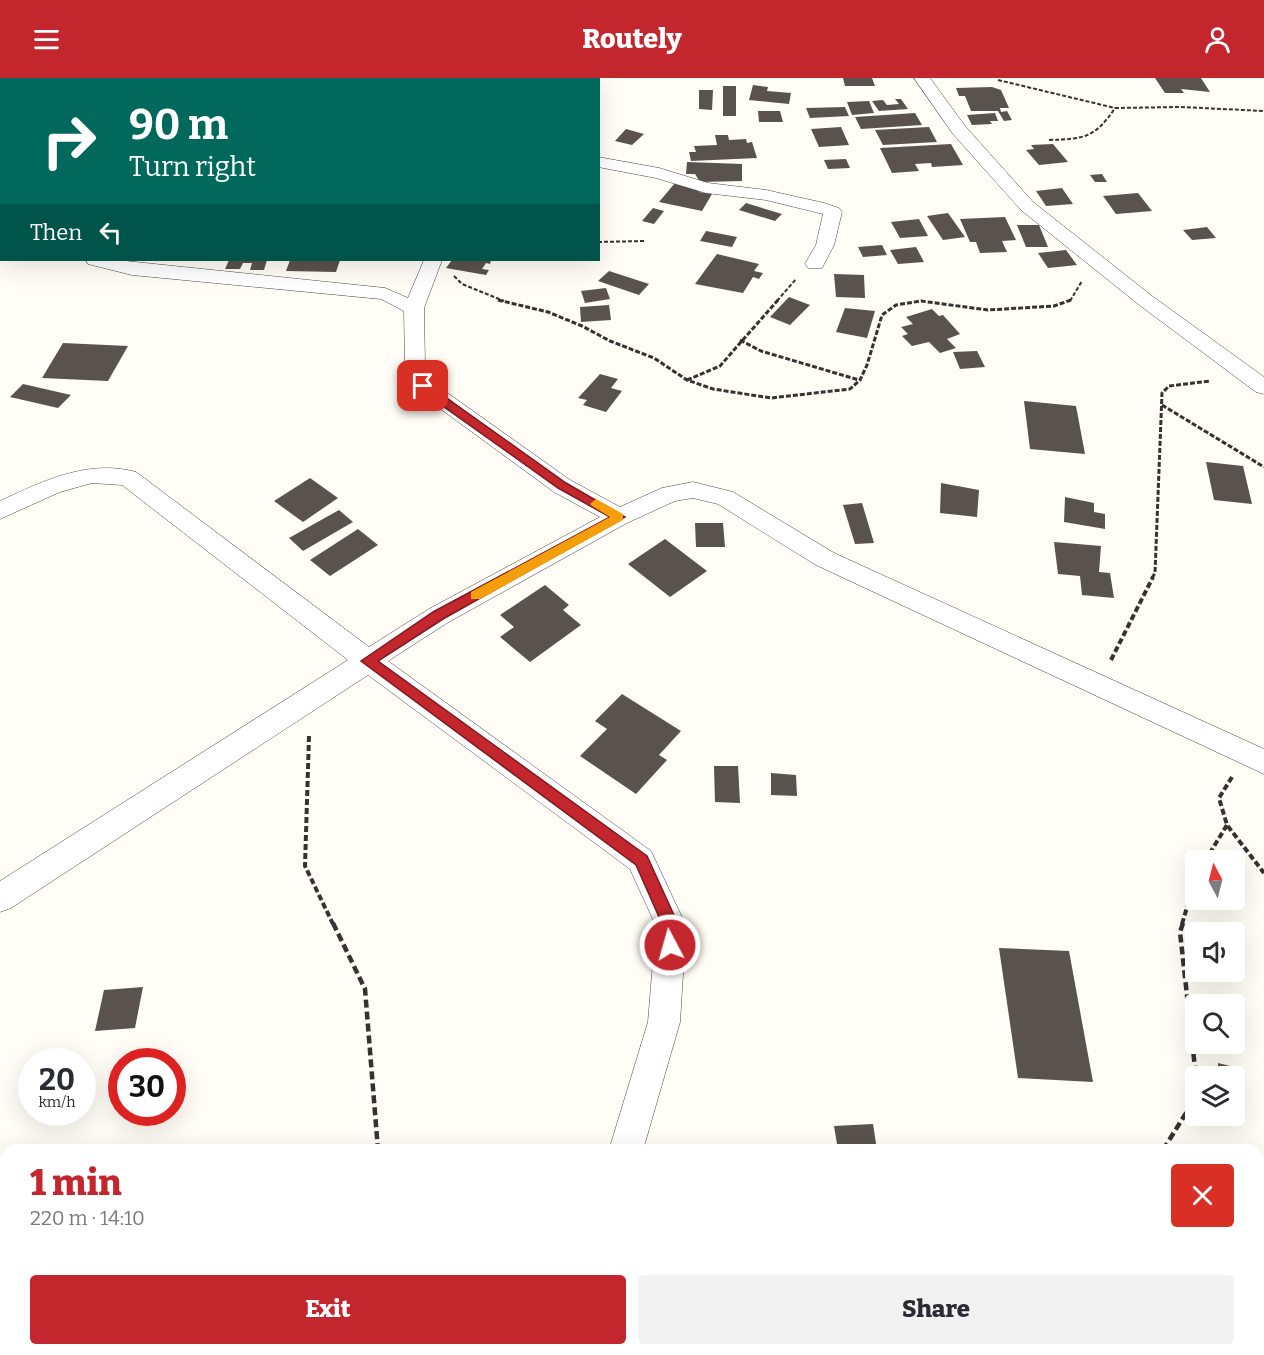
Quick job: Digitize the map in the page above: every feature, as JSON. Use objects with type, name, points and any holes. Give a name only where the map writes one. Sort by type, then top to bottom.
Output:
[{"type":"street","points":[[922,78],[959,130],[1027,206],[1145,300],[1244,370],[1264,387]]},
{"type":"street","points":[[600,162],[659,173],[706,188],[766,195],[824,207],[833,212],[825,245],[815,264]]},
{"type":"street","points":[[99,261],[132,269],[385,294],[414,308]]},
{"type":"street","points":[[441,266],[414,308],[415,366],[423,386],[562,486],[619,517]]},
{"type":"street","points":[[0,511],[52,486],[92,475],[128,478],[368,661],[641,860],[671,926],[664,1022],[628,1144]]},
{"type":"street","points":[[0,898],[438,616],[619,517],[670,494],[693,490],[725,498],[825,559],[1255,758]]},
{"type":"path","points":[[998,80],[1114,108],[1180,107],[1264,111]]},
{"type":"path","points":[[1049,140],[1087,138],[1100,131],[1114,108]]},
{"type":"path","points":[[600,242],[644,242]]},
{"type":"path","points":[[441,266],[462,284],[496,299],[548,312],[610,341],[654,358],[687,380],[713,389],[771,398],[850,389],[860,380],[867,365],[882,315],[896,305],[921,301],[988,310],[1054,306],[1070,301],[1097,261]]},
{"type":"path","points":[[687,380],[720,366],[740,340],[792,283],[815,264]]},
{"type":"path","points":[[740,340],[761,351],[860,380]]},
{"type":"path","points":[[1099,685],[1155,573],[1162,393],[1169,386],[1218,381],[1244,370]]},
{"type":"path","points":[[1162,405],[1264,467]]},
{"type":"path","points":[[310,699],[305,866],[365,989],[378,1144]]},
{"type":"path","points":[[1255,758],[1219,798],[1227,825],[1264,873]]},
{"type":"path","points":[[1212,850],[1227,825]]},
{"type":"path","points":[[1186,910],[1180,932],[1195,1066]]},
{"type":"path","points":[[1167,1144],[1185,1115]]},
{"type":"building","points":[[843,78],[872,78],[875,86],[845,86]]},
{"type":"building","points":[[1155,78],[1201,78],[1210,92],[1181,89],[1184,93],[1165,93]]},
{"type":"building","points":[[753,85],[768,87],[767,91],[791,93],[789,104],[749,100]]},
{"type":"building","points":[[723,86],[736,86],[736,116],[723,116]]},
{"type":"building","points":[[992,87],[1001,90],[1009,108],[1000,108],[1001,112],[1007,111],[1012,120],[1004,121],[998,111],[971,111],[965,96],[959,96],[956,88]]},
{"type":"building","points":[[699,90],[713,90],[712,110],[699,109]]},
{"type":"building","points":[[895,99],[901,99],[908,109],[879,111],[872,101],[883,100],[887,105],[899,104]]},
{"type":"building","points":[[869,101],[874,113],[852,115],[847,102]]},
{"type":"building","points":[[845,107],[849,116],[810,118],[806,108]]},
{"type":"building","points":[[758,111],[780,111],[783,122],[759,122]]},
{"type":"building","points":[[915,113],[922,125],[861,129],[855,117]]},
{"type":"building","points":[[995,113],[998,121],[990,121],[992,124],[972,125],[967,115]]},
{"type":"building","points":[[841,127],[849,145],[819,147],[811,129]]},
{"type":"building","points":[[929,127],[937,142],[883,145],[875,130]]},
{"type":"building","points":[[626,129],[644,134],[632,145],[615,141]]},
{"type":"building","points":[[715,135],[728,135],[729,140],[746,139],[747,143],[752,142],[757,158],[691,161],[689,152],[696,152],[694,146],[717,145]]},
{"type":"building","points":[[951,144],[963,165],[932,167],[931,163],[915,164],[919,171],[892,173],[880,148]]},
{"type":"building","points":[[1053,144],[1068,162],[1039,165],[1026,150],[1034,149],[1031,145]]},
{"type":"building","points":[[846,159],[850,168],[828,169],[824,160]]},
{"type":"building","points":[[687,162],[742,164],[742,181],[700,182],[695,174],[686,174]]},
{"type":"building","points":[[1102,174],[1107,182],[1095,182],[1090,175]]},
{"type":"building","points":[[675,183],[701,188],[699,192],[712,194],[702,211],[659,202]]},
{"type":"building","points":[[1062,188],[1073,204],[1046,206],[1036,191]]},
{"type":"building","points":[[1138,193],[1152,211],[1116,214],[1103,196]]},
{"type":"building","points":[[746,203],[782,214],[775,221],[739,210]]},
{"type":"building","points":[[653,208],[664,211],[654,224],[642,221]]},
{"type":"building","points":[[948,213],[965,237],[943,240],[927,216]]},
{"type":"building","points":[[1005,217],[1016,240],[1002,241],[1007,252],[980,253],[976,242],[970,242],[960,219]]},
{"type":"building","points":[[919,219],[928,236],[900,238],[891,222]]},
{"type":"building","points":[[1017,225],[1039,225],[1048,247],[1026,247]]},
{"type":"building","points":[[1207,227],[1216,238],[1192,240],[1183,230]]},
{"type":"building","points":[[706,231],[737,237],[732,247],[700,241]]},
{"type":"building","points":[[882,245],[887,255],[863,257],[858,247]]},
{"type":"building","points":[[916,247],[924,262],[898,264],[890,250]]},
{"type":"building","points":[[1066,250],[1077,265],[1048,268],[1038,253]]},
{"type":"building","points":[[717,254],[759,264],[754,271],[763,273],[759,279],[753,277],[743,293],[695,284]]},
{"type":"building","points":[[229,261],[267,261],[264,270],[250,270],[252,263],[243,263],[240,269],[225,269]]},
{"type":"building","points":[[290,261],[340,261],[336,272],[286,271]]},
{"type":"building","points":[[451,261],[491,261],[482,269],[489,270],[486,275],[446,268]]},
{"type":"building","points":[[609,271],[649,284],[639,295],[598,281]]},
{"type":"building","points":[[834,274],[864,275],[865,298],[836,297]]},
{"type":"building","points":[[606,288],[610,299],[585,303],[581,291]]},
{"type":"building","points":[[789,297],[810,305],[790,325],[770,317]]},
{"type":"building","points":[[609,305],[611,320],[581,322],[580,307]]},
{"type":"building","points":[[845,308],[875,311],[867,338],[836,332]]},
{"type":"building","points":[[932,309],[939,316],[943,315],[960,334],[947,339],[956,348],[940,353],[929,342],[912,346],[902,336],[908,334],[901,327],[913,324],[906,317]]},
{"type":"building","points":[[63,343],[128,346],[108,381],[42,378]]},
{"type":"building","points":[[977,351],[985,367],[960,369],[953,352]]},
{"type":"building","points":[[600,374],[618,379],[611,388],[622,391],[606,412],[583,405],[587,400],[578,398]]},
{"type":"building","points":[[23,384],[71,395],[58,408],[10,397]]},
{"type":"building","points":[[1024,401],[1076,406],[1085,454],[1030,449]]},
{"type":"building","points":[[1206,462],[1243,466],[1252,504],[1214,500]]},
{"type":"building","points":[[310,478],[338,498],[303,522],[274,501]]},
{"type":"building","points":[[941,483],[979,490],[977,517],[940,513]]},
{"type":"building","points":[[1065,497],[1094,503],[1094,512],[1105,514],[1105,529],[1064,522]]},
{"type":"building","points":[[862,503],[874,543],[855,544],[843,505]]},
{"type":"building","points":[[339,510],[353,522],[303,551],[289,538]]},
{"type":"building","points":[[695,523],[723,523],[725,547],[696,547]]},
{"type":"building","points":[[358,529],[378,545],[330,576],[310,560]]},
{"type":"building","points":[[665,539],[707,571],[670,597],[628,564]]},
{"type":"building","points":[[1054,542],[1101,546],[1099,572],[1110,573],[1114,598],[1082,595],[1080,576],[1058,574]]},
{"type":"building","points":[[545,585],[569,605],[563,610],[581,625],[530,662],[500,637],[514,627],[500,615]]},
{"type":"building","points":[[622,694],[681,731],[659,755],[667,760],[636,794],[580,756],[607,729],[595,721]]},
{"type":"building","points":[[714,766],[738,766],[740,803],[715,802]]},
{"type":"building","points":[[771,773],[796,775],[797,796],[771,795]]},
{"type":"building","points":[[999,948],[1069,951],[1093,1082],[1018,1078]]},
{"type":"building","points":[[143,987],[135,1028],[95,1031],[104,990]]},
{"type":"building","points":[[873,1124],[876,1144],[837,1144],[834,1126]]},
{"type":"slow traffic","points":[[475,596],[619,517],[596,504]]},
{"type":"route","points":[[423,386],[562,486],[619,517],[438,616],[368,661],[641,860],[671,926],[670,945]]}]
